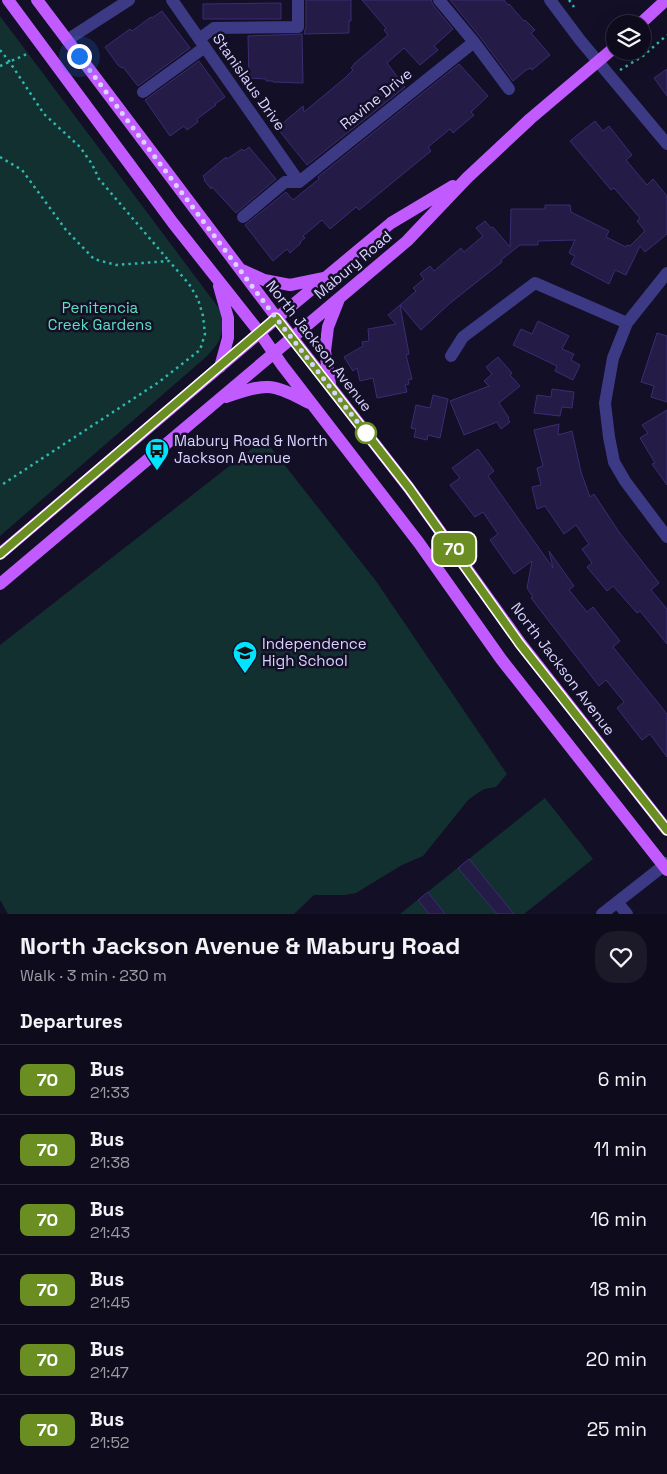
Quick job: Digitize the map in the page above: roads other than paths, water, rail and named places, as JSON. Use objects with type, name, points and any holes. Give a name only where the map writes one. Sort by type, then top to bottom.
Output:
[{"type":"main road","points":[[8,0],[173,223],[260,333],[273,353],[419,543],[501,659],[666,866]]},
{"type":"main road","name":"North Jackson Avenue","points":[[37,0],[276,318],[435,523],[520,644],[667,830]]},
{"type":"main road","points":[[650,15],[666,0]]},
{"type":"main road","name":"Mabury Road","points":[[0,584],[407,241],[468,178],[530,119],[606,55]]},
{"type":"main road","name":"Mabury Road","points":[[0,554],[276,318],[391,223],[468,178]]},
{"type":"main road","points":[[240,270],[264,280],[290,285],[326,278]]},
{"type":"main road","points":[[217,278],[228,318],[228,338],[220,367]]},
{"type":"main road","points":[[330,386],[325,351],[328,327],[340,297]]},
{"type":"main road","points":[[220,398],[268,387],[289,393],[314,405]]},
{"type":"street","points":[[67,40],[129,0]]},
{"type":"street","name":"Stanislaus Drive","points":[[172,0],[299,182]]},
{"type":"street","points":[[142,92],[202,43],[214,28],[298,27],[298,0]]},
{"type":"street","points":[[439,0],[474,42],[509,89]]},
{"type":"street","points":[[555,2],[610,76],[667,144]]},
{"type":"street","name":"Ravine Drive","points":[[299,182],[474,42]]},
{"type":"street","points":[[243,217],[285,182],[299,182]]},
{"type":"street","points":[[667,273],[627,323],[613,358],[606,403],[614,462],[625,481],[667,537]]},
{"type":"street","points":[[451,356],[463,337],[535,282],[627,323]]},
{"type":"street","points":[[602,914],[666,866]]},
{"type":"street","points":[[617,902],[627,914]]},
{"type":"place","name":"Mabury Road & North Jackson Avenue","points":[[157,471]]},
{"type":"place","name":"Independence High School","points":[[245,674]]},
{"type":"park label","name":"Penitencia Creek Gardens","points":[[100,316]]}]
